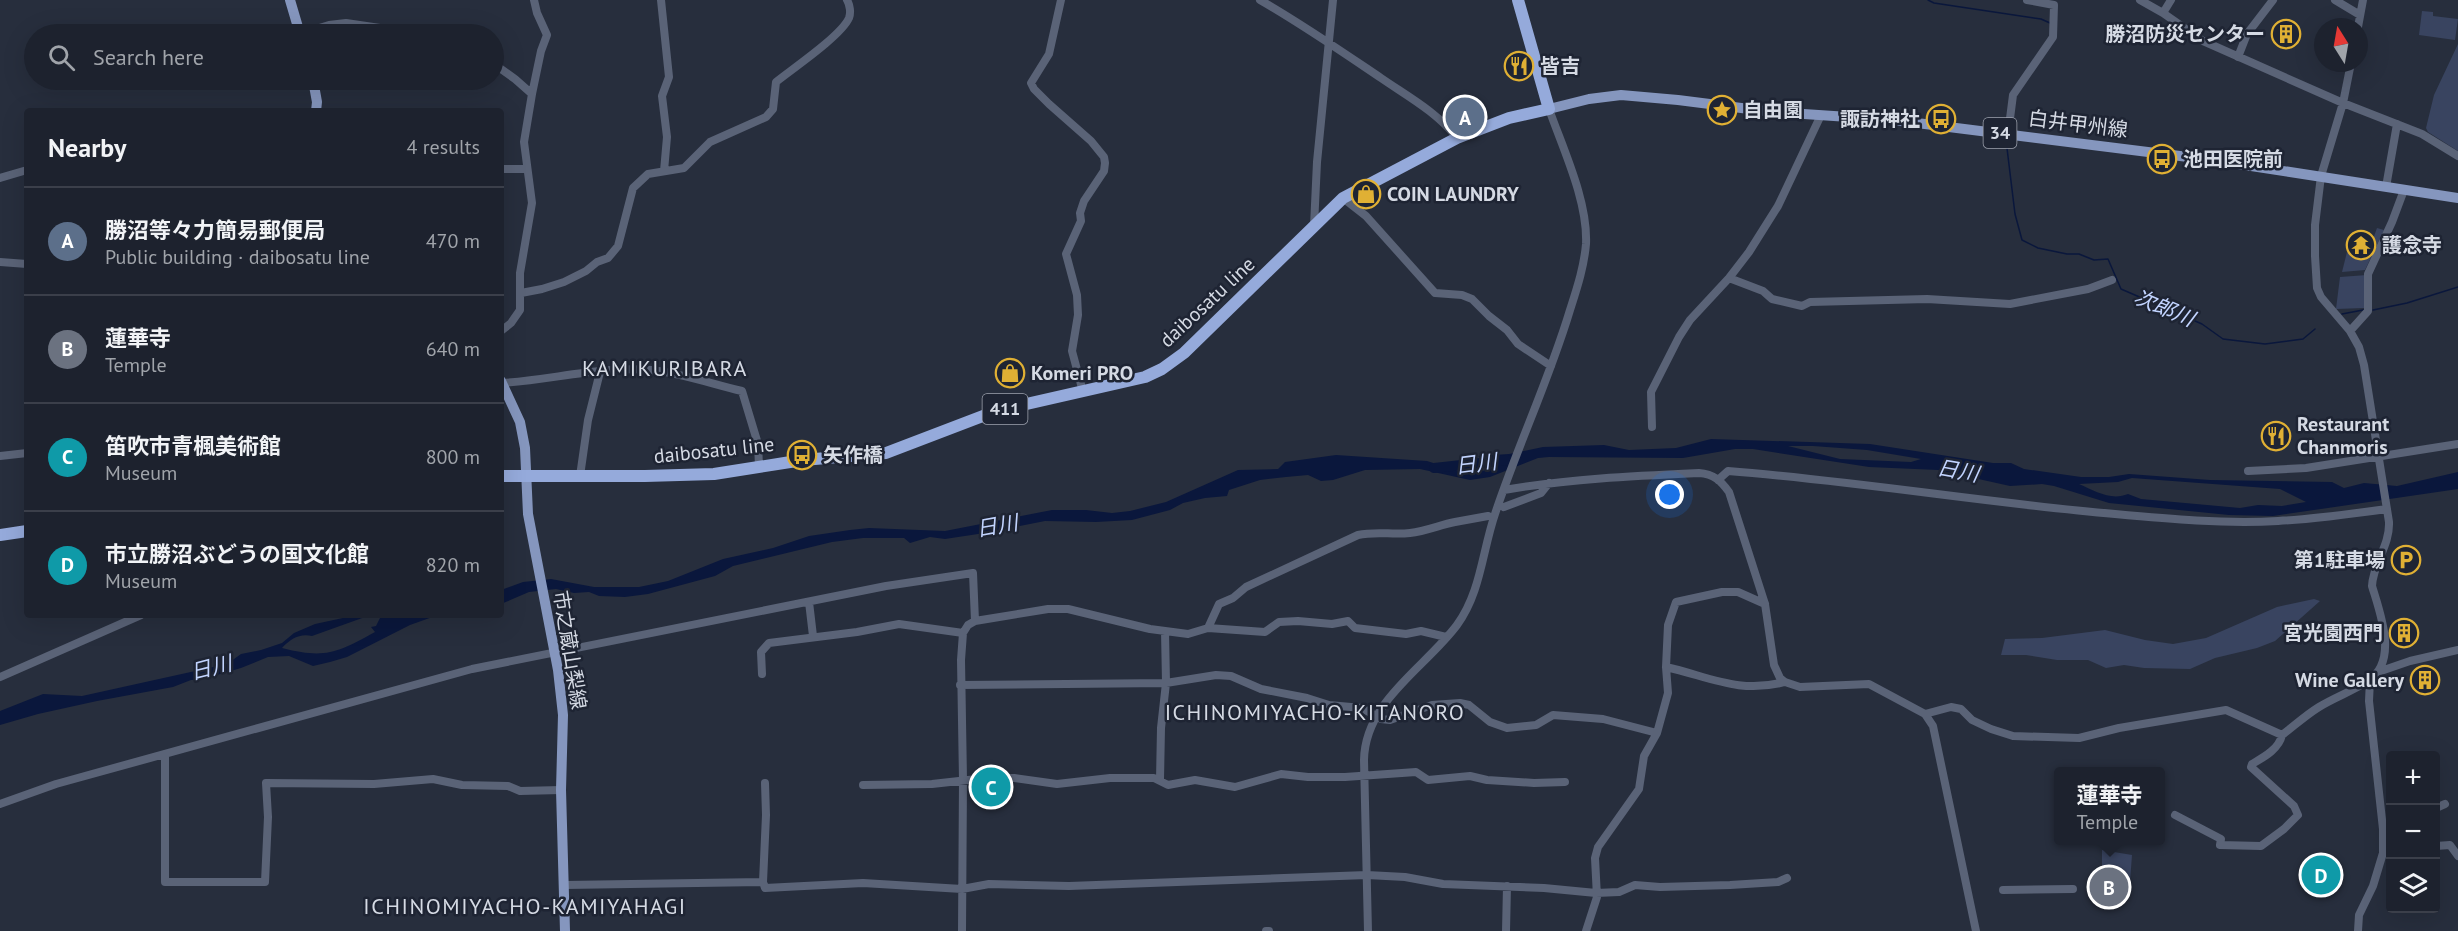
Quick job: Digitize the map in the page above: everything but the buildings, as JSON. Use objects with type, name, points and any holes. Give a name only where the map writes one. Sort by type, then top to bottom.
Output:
[{"type":"highway","points":[[1518,0],[1549,109]]},
{"type":"highway","name":"daibosatu line","points":[[504,476],[714,474],[759,466],[896,451],[996,411],[1139,379],[1173,363],[1343,198],[1457,138],[1509,118],[1549,109]]},
{"type":"highway","points":[[0,535],[24,531]]},
{"type":"main road","points":[[290,0],[297,24]]},
{"type":"main road","points":[[315,90],[316,108]]},
{"type":"main road","name":"白井甲州線","points":[[1549,109],[1589,99],[1621,95],[1749,110],[1893,120],[2212,160],[2458,198]]},
{"type":"main road","name":"市之蔵山梨線","points":[[504,386],[520,422],[528,475],[528,514],[554,652],[563,715],[561,790],[565,931]]},
{"type":"street","points":[[504,328],[517,316],[521,293],[520,273],[532,202],[524,142],[541,51],[548,35],[537,14],[534,0]]},
{"type":"street","points":[[661,0],[669,77],[662,105],[667,137],[664,171]]},
{"type":"street","points":[[521,293],[542,290],[564,282],[586,271],[597,261],[608,258],[618,246],[633,188],[648,174],[684,168],[710,142],[766,117],[773,109],[776,82],[837,33],[849,18],[850,5],[847,0]]},
{"type":"street","points":[[1061,0],[1049,54],[1031,83],[1049,104],[1091,141],[1104,157],[1105,163],[1104,171],[1084,201],[1080,213],[1081,221],[1066,254],[1077,295],[1078,315],[1072,351],[1083,392]]},
{"type":"street","points":[[1260,0],[1330,43],[1446,123],[1457,138]]},
{"type":"street","points":[[1314,226],[1317,162],[1334,0]]},
{"type":"street","points":[[2008,134],[2013,95],[2053,37],[2054,5],[2027,0]]},
{"type":"street","points":[[2140,0],[2203,41],[2343,103],[2422,134],[2458,156]]},
{"type":"street","points":[[2163,13],[2171,0]]},
{"type":"street","points":[[2238,57],[2247,34],[2273,0]]},
{"type":"street","points":[[2335,0],[2360,15]]},
{"type":"street","points":[[2360,18],[2363,0]]},
{"type":"street","points":[[504,71],[532,94]]},
{"type":"street","points":[[2175,815],[2221,838],[2220,845],[2261,846],[2273,839],[2298,815],[2294,806],[2251,767],[2252,764],[2269,754],[2282,735],[2319,707],[2370,680],[2378,672],[2384,656],[2385,633],[2372,579],[2389,532],[2364,365],[2359,347],[2350,331],[2327,306],[2317,288],[2315,225],[2321,176],[2343,103],[2349,72]]},
{"type":"street","points":[[1368,931],[1365,748],[1368,733],[1376,715],[1456,626],[1473,597],[1494,515],[1551,366],[1580,277],[1586,241],[1583,214],[1549,109]]},
{"type":"street","points":[[1652,427],[1651,392],[1679,337],[1690,320],[1729,278],[1749,252],[1778,206],[1821,115]]},
{"type":"street","points":[[2386,187],[2397,124]]},
{"type":"street","points":[[504,169],[527,170]]},
{"type":"street","points":[[0,178],[24,171]]},
{"type":"street","points":[[2350,331],[2368,311],[2368,274],[2404,190]]},
{"type":"street","points":[[1343,198],[1374,223],[1435,293],[1462,295],[1472,299],[1508,330],[1518,344],[1551,366]]},
{"type":"street","points":[[0,262],[24,264]]},
{"type":"street","points":[[1729,278],[1762,291],[1772,299],[1802,306],[1810,302],[1927,299],[2010,304],[2088,289],[2112,280]]},
{"type":"street","points":[[504,382],[528,381],[577,372],[657,371],[742,391],[759,444],[759,466]]},
{"type":"street","points":[[580,476],[588,420],[600,372]]},
{"type":"street","points":[[2248,471],[2307,468],[2458,444]]},
{"type":"street","points":[[0,456],[24,453]]},
{"type":"street","points":[[1718,480],[1728,471],[1816,478],[1947,497],[2085,512],[2200,520],[2277,521],[2386,509]]},
{"type":"street","points":[[1505,487],[1699,473],[1707,473],[1718,480],[1729,492],[1765,604],[1774,665],[1785,682]]},
{"type":"street","points":[[1503,507],[1541,493],[1549,483]]},
{"type":"street","points":[[1208,627],[1219,604],[1233,598],[1246,587],[1358,535],[1372,532],[1395,535],[1413,533],[1441,527],[1452,522],[1488,516]]},
{"type":"street","points":[[0,804],[56,784],[472,669],[886,586],[973,573],[975,621]]},
{"type":"street","points":[[1586,931],[1596,893],[1595,858],[1598,847],[1640,789],[1644,756],[1657,733],[1668,693],[1666,667],[1668,625],[1676,602],[1713,593],[1738,592],[1765,604]]},
{"type":"street","points":[[809,602],[813,636]]},
{"type":"street","points":[[962,931],[963,780],[960,685],[963,633],[968,625],[975,621],[1047,609],[1068,609],[1188,634],[1208,627],[1265,632],[1279,622],[1332,624],[1348,621],[1355,628],[1406,634],[1421,631],[1446,637]]},
{"type":"street","points":[[0,677],[134,618]]},
{"type":"street","points":[[762,674],[761,652],[769,644],[899,624],[963,633]]},
{"type":"street","points":[[1160,780],[1161,728],[1166,683],[1165,631]]},
{"type":"street","points":[[2378,672],[2410,661],[2458,650]]},
{"type":"street","points":[[1666,667],[1702,675],[1731,686],[1758,688],[1785,682],[1800,687],[1869,684],[1925,714],[1934,726],[1937,737],[1976,931]]},
{"type":"street","points":[[960,685],[1166,683],[1216,675],[1231,676],[1261,689],[1329,705],[1362,708],[1381,719],[1390,720],[1432,705],[1460,704],[1469,705],[1490,722],[1508,728],[1536,725],[1553,715],[1603,719],[1657,733]]},
{"type":"street","points":[[2370,680],[2369,701],[2386,821]]},
{"type":"street","points":[[1925,714],[1951,707],[1961,709],[1972,720],[1991,729],[2013,736],[2079,738],[2119,728],[2226,710],[2282,735]]},
{"type":"street","points":[[165,754],[165,882],[265,882],[268,817],[266,783],[374,784],[433,779],[462,785],[508,786],[520,791],[561,790]]},
{"type":"street","points":[[863,785],[932,784],[1014,778],[1057,784],[1110,778],[1154,778],[1168,785],[1195,780],[1235,787],[1281,774],[1345,777],[1416,772],[1428,780],[1470,776],[1487,780],[1534,783],[1565,782]]},
{"type":"street","points":[[765,783],[763,882],[765,888],[863,883],[962,888],[989,885],[1069,886],[1367,875],[1405,877],[1443,884],[1596,893],[1619,892],[1635,885],[1660,887],[1730,885],[1778,882],[1787,878]]},
{"type":"street","points":[[2440,806],[2445,804]]},
{"type":"street","points":[[2440,846],[2450,845],[2458,856]]},
{"type":"street","points":[[2358,931],[2359,915],[2386,855]]},
{"type":"street","points":[[565,885],[763,882]]},
{"type":"street","points":[[1506,931],[1507,886]]},
{"type":"street","points":[[2003,890],[2073,889]]},
{"type":"shaded area","points":[[2422,11],[2433,12],[2433,16],[2458,19],[2455,40],[2419,35]]},
{"type":"shaded area","points":[[2458,44],[2458,151],[2428,132],[2426,128],[2434,95]]},
{"type":"shaded area","points":[[2377,228],[2384,230],[2365,270],[2342,272],[2347,252],[2367,256]]},
{"type":"shaded area","points":[[2367,275],[2364,308],[2336,309],[2340,277]]},
{"type":"shaded area","points":[[2314,599],[2320,601],[2275,641],[2257,648],[2215,658],[2190,669],[2124,665],[2106,668],[2088,660],[2001,655],[2005,639],[2042,638],[2105,630],[2173,644],[2206,638],[2277,607]]},
{"type":"shaded area","points":[[2102,850],[2132,855],[2129,896],[2117,896],[2117,906],[2097,902],[2097,896],[2115,896],[2114,880],[2102,880]]},
{"type":"water","points":[[1711,439],[1870,444],[1993,463],[2011,463],[2024,469],[2081,477],[2129,474],[2210,480],[2332,482],[2344,488],[2364,483],[2397,486],[2458,472],[2458,489],[2273,516],[2229,515],[2109,503],[2042,484],[2010,486],[1938,470],[1869,467],[1753,449],[1735,449],[1683,458],[1549,457],[1538,458],[1490,477],[1470,480],[1420,469],[1365,470],[1333,480],[1321,481],[1308,475],[1260,480],[1229,490],[1227,496],[1183,503],[1170,510],[1132,520],[1045,521],[945,539],[930,537],[910,543],[904,538],[863,538],[832,542],[733,566],[715,576],[648,594],[625,597],[599,596],[589,592],[574,593],[556,589],[529,592],[504,603],[504,589],[523,582],[551,579],[594,587],[639,587],[668,581],[723,559],[773,548],[809,536],[869,528],[945,531],[1052,510],[1112,513],[1130,511],[1166,502],[1238,470],[1278,469],[1285,462],[1336,455],[1427,461],[1465,473],[1488,470],[1504,464],[1478,456],[1509,454],[1543,447],[1604,445],[1629,450],[1676,448]],"holes":[[[1788,446],[1867,450],[1921,459],[1911,462],[1840,459]],[[2132,478],[2280,489],[2306,502],[2282,506],[2258,505],[2240,508],[2141,499],[2128,494],[2109,496],[2079,484],[2118,482]]]},
{"type":"water","points":[[343,618],[362,618],[312,636],[299,636],[282,648],[309,653],[330,652],[375,632],[371,627],[376,626],[380,618],[430,618],[410,625],[347,657],[330,662],[313,666],[289,656],[268,657],[241,668],[203,679],[191,680],[173,687],[97,701],[0,725],[0,711],[43,694],[82,696],[227,664],[241,654],[282,643],[294,633],[315,624]]},
{"type":"waterway","name":"次郎川","points":[[1928,0],[1934,3],[2041,19],[2050,23]]},
{"type":"waterway","name":"次郎川","points":[[2006,140],[2015,214],[2022,240],[2038,248],[2079,254],[2094,260],[2108,259],[2121,289],[2202,324],[2223,339],[2265,344],[2303,339],[2315,329]]},
{"type":"waterway","name":"次郎川","points":[[2373,310],[2407,303],[2458,287]]},
{"type":"waterway","name":"次郎川","points":[[2342,314],[2363,310]]},
{"type":"waterway","name":"日川","points":[[1434,468],[1508,460]]},
{"type":"place","name":"勝沼防災センター","points":[[2286,34]]},
{"type":"place","name":"皆吉","points":[[1519,66]]},
{"type":"place","name":"自由園","points":[[1722,110]]},
{"type":"place","name":"勝沼等々力簡易郵便局","points":[[1465,117]]},
{"type":"place","name":"諏訪神社","points":[[1941,119]]},
{"type":"place","name":"池田医院前","points":[[2162,159]]},
{"type":"place","name":"COIN LAUNDRY","points":[[1366,194]]},
{"type":"place","name":"護念寺","points":[[2361,245]]},
{"type":"place","name":"Komeri PRO","points":[[1010,373]]},
{"type":"place","name":"Restaurant Chanmoris","points":[[2276,436]]},
{"type":"place","name":"矢作橋","points":[[802,455]]},
{"type":"place","name":"第1駐車場","points":[[2406,560]]},
{"type":"place","name":"宮光園西門","points":[[2404,633]]},
{"type":"place","name":"Wine Gallery","points":[[2425,680]]},
{"type":"place","name":"笛吹市青楓美術館","points":[[991,787]]},
{"type":"place","name":"市立勝沼ぶどうの国文化館","points":[[2321,875]]},
{"type":"place","name":"蓮華寺","points":[[2109,887]]},
{"type":"district","name":"KAMIKURIBARA","points":[[665,368]]},
{"type":"district","name":"ICHINOMIYACHO-KITANORO","points":[[1315,712]]},
{"type":"district","name":"ICHINOMIYACHO-KAMIYAHAGI","points":[[525,906]]}]
